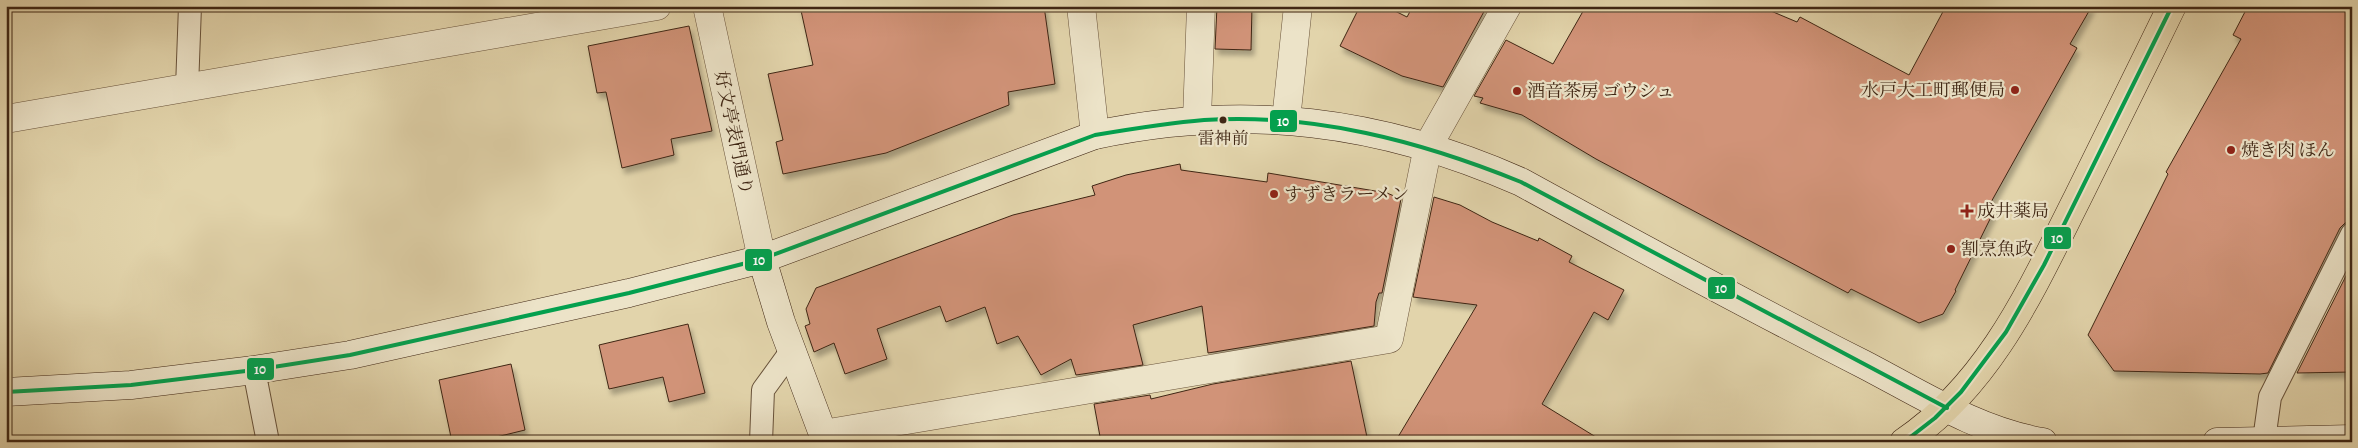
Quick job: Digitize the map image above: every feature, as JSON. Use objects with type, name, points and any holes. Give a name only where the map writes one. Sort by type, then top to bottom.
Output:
[{"type":"highway","points":[[1904,442],[1947,408],[1976,376],[2011,326],[2028,296],[2170,7]]},
{"type":"street","points":[[6,119],[657,6]]},
{"type":"street","name":"好文亭表門通り","points":[[707,6],[762,259],[792,350],[825,438]]},
{"type":"street","points":[[1082,6],[1095,135]]},
{"type":"street","points":[[1197,120],[1202,6]]},
{"type":"street","points":[[1286,120],[1298,6]]},
{"type":"street","points":[[825,438],[1389,339],[1428,146],[1508,6]]},
{"type":"street","points":[[6,392],[131,384],[254,370],[350,355],[620,295],[762,259],[1095,135],[1144,124],[1237,117],[1322,124],[1428,146],[1477,162],[1521,182],[1802,333],[1947,408],[1990,426],[2030,440],[2043,442]]},
{"type":"street","points":[[2217,442],[2352,439]]},
{"type":"lane","points":[[187,88],[190,6]]},
{"type":"lane","points":[[2264,440],[2270,397],[2352,234]]},
{"type":"lane","points":[[761,442],[763,390],[792,350]]},
{"type":"lane","points":[[254,370],[268,442]]},
{"type":"building","points":[[800,6],[1044,6],[1055,84],[1008,92],[1009,105],[886,153],[783,174],[776,142],[783,140],[768,74],[813,65]]},
{"type":"building","points":[[1217,6],[1252,6],[1251,50],[1215,49]]},
{"type":"building","points":[[1360,6],[1385,6],[1407,17],[1413,6],[1487,6],[1443,87],[1402,76],[1340,46]]},
{"type":"building","points":[[1586,6],[1759,6],[1797,22],[1800,17],[1909,75],[1946,6],[2092,6],[2070,44],[2077,48],[1990,204],[1996,207],[1956,291],[1943,314],[1919,323],[1851,289],[1848,293],[1596,159],[1522,115],[1480,103],[1483,98],[1474,96],[1506,40],[1553,64]]},
{"type":"building","points":[[2248,6],[2352,6],[2352,221],[2345,223],[2340,228],[2268,373],[2114,371],[2088,335],[2168,174],[2166,172],[2241,39],[2233,35]]},
{"type":"building","points":[[689,26],[712,131],[671,139],[674,155],[622,168],[606,92],[597,93],[588,46]]},
{"type":"building","points":[[1180,164],[1181,170],[1267,182],[1268,173],[1387,193],[1401,199],[1382,293],[1379,293],[1376,302],[1374,326],[1208,353],[1202,306],[1133,325],[1143,365],[1076,375],[1071,359],[1041,375],[1018,336],[997,344],[985,307],[946,322],[940,306],[877,329],[887,359],[845,374],[834,343],[814,352],[805,326],[810,324],[806,309],[816,288],[1013,215],[1095,195],[1092,186],[1126,175]]},
{"type":"building","points":[[1434,197],[1460,205],[1492,222],[1538,241],[1539,238],[1572,256],[1569,262],[1624,290],[1608,320],[1594,312],[1542,404],[1604,442],[1395,442],[1477,305],[1413,297]]},
{"type":"building","points":[[2352,264],[2352,372],[2297,373]]},
{"type":"building","points":[[688,324],[705,393],[669,402],[663,377],[609,389],[599,345]]},
{"type":"building","points":[[1351,361],[1368,442],[1101,442],[1094,404],[1150,395],[1151,399],[1213,384]]},
{"type":"building","points":[[511,364],[525,430],[476,442],[452,442],[439,380]]},
{"type":"transit line","name":"10","points":[[1904,442],[1935,418],[1961,392],[2006,332],[2044,265],[2172,6]]},
{"type":"transit line","name":"10","points":[[6,392],[131,385],[254,370],[350,355],[629,293],[762,259],[1095,135],[1190,121],[1245,119],[1286,121],[1366,133],[1444,154],[1521,182],[1947,408]]},
{"type":"place","name":"水戸大工町郵便局","points":[[2015,90]]},
{"type":"place","name":"酒音茶房 ゴウシュ","points":[[1517,91]]},
{"type":"place","name":"雷神前","points":[[1223,120]]},
{"type":"place","name":"焼き肉 ほん","points":[[2231,150]]},
{"type":"place","name":"すずきラーメン","points":[[1274,194]]},
{"type":"place","name":"成井薬局","points":[[1967,211]]},
{"type":"place","name":"割烹魚政","points":[[1951,249]]}]
